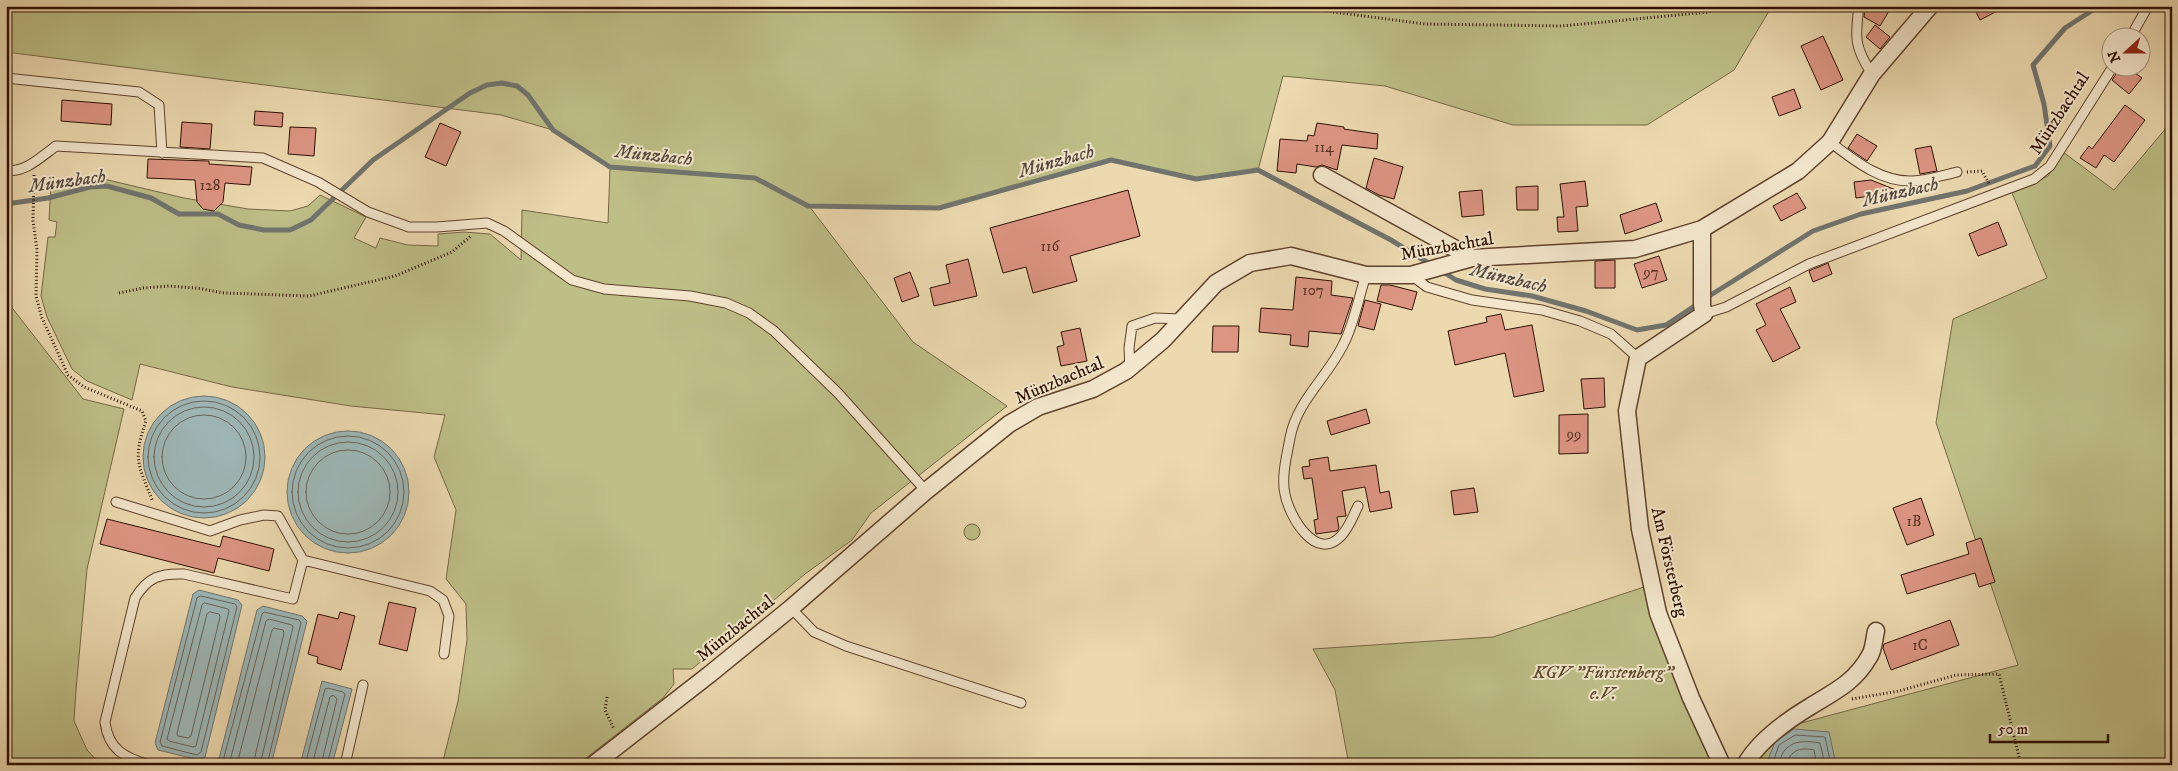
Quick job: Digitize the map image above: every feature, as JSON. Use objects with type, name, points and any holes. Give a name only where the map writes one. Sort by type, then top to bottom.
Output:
[{"type":"street","name":"Münzbachtal","points":[[594,765],[791,608],[926,491],[1009,424],[1038,407],[1093,389],[1130,368],[1152,351],[1216,283],[1250,263],[1291,256],[1366,275],[1417,274],[1472,258],[1635,249],[1702,229],[1798,171],[1830,142],[1872,74],[1930,6]]},
{"type":"street","points":[[1322,175],[1472,258]]},
{"type":"street","points":[[1702,229],[1703,309]]},
{"type":"street","name":"Münzbachtal","points":[[1638,358],[1703,309]]},
{"type":"street","name":"Am Försterberg","points":[[1638,358],[1627,411],[1640,529],[1658,613],[1692,698],[1722,765]]},
{"type":"street","points":[[1745,765],[1750,756],[1775,730],[1850,682],[1870,656],[1876,631]]},
{"type":"lane","points":[[1859,6],[1855,36],[1861,58],[1872,74]]},
{"type":"lane","points":[[2136,28],[2148,6]]},
{"type":"lane","points":[[6,78],[139,92],[159,105],[162,153]]},
{"type":"lane","name":"Münzbachtal","points":[[1703,309],[1726,307],[1809,264],[2034,179],[2050,166],[2106,78]]},
{"type":"lane","points":[[1830,142],[1859,164],[1876,173],[1893,178],[1909,181],[1923,180],[1957,172]]},
{"type":"lane","points":[[6,170],[11,171],[29,166],[56,146],[263,158],[322,185],[348,201],[386,220],[409,227],[487,223],[504,231],[572,280],[604,290],[690,296],[726,304],[749,313],[774,330],[838,393],[926,491]]},
{"type":"lane","points":[[1417,274],[1427,287],[1472,300],[1542,310],[1580,321],[1611,334],[1638,358]]},
{"type":"lane","points":[[1358,506],[1341,536],[1326,544],[1317,543],[1306,534],[1293,517],[1284,492],[1290,436],[1297,414],[1307,397],[1334,362],[1345,342],[1366,275]]},
{"type":"lane","points":[[1130,368],[1128,348],[1132,326],[1155,318],[1183,319]]},
{"type":"lane","points":[[116,502],[210,530],[240,520],[264,515],[278,516],[303,560],[293,599],[184,574],[167,574],[153,578],[141,588],[135,598],[105,722],[106,734],[116,749],[129,759],[149,765]]},
{"type":"lane","points":[[303,560],[430,591],[443,600],[449,616],[444,654]]},
{"type":"lane","points":[[791,608],[814,632],[846,646],[1021,703]]},
{"type":"lane","points":[[345,765],[363,685]]},
{"type":"path","points":[[1288,6],[1425,24],[1562,26],[1709,12],[1723,6]]},
{"type":"path","points":[[1957,172],[1982,171],[1986,176]]},
{"type":"path","points":[[34,184],[33,221],[37,250],[36,296],[42,318],[68,376],[84,387],[142,411],[146,421],[139,441],[137,462],[144,483],[153,500],[156,514]]},
{"type":"path","points":[[119,293],[143,288],[169,286],[224,292],[309,296],[395,276],[452,252],[487,223]]},
{"type":"path","points":[[1845,700],[1899,691],[1956,675],[1999,674],[2021,765]]},
{"type":"path","points":[[607,697],[605,710],[622,742]]},
{"type":"green space","points":[[6,6],[1772,6],[1734,70],[1647,125],[1513,125],[1385,86],[1283,76],[1258,170],[1196,179],[1111,160],[939,208],[809,206],[913,342],[1007,406],[871,513],[852,540],[805,574],[692,669],[673,669],[674,684],[663,698],[577,765],[442,765],[458,701],[467,640],[466,604],[446,579],[456,510],[434,457],[445,415],[351,406],[232,387],[140,364],[132,400],[87,381],[72,369],[47,317],[41,296],[48,237],[55,237],[57,222],[49,220],[51,184],[91,176],[184,198],[248,209],[290,211],[308,206],[320,195],[366,217],[354,238],[376,248],[380,238],[408,245],[438,246],[438,234],[464,232],[490,234],[521,260],[522,210],[608,223],[610,167],[553,130],[501,115],[6,52]]},
{"type":"green space","points":[[2172,121],[2172,765],[1745,765],[1775,730],[2018,665],[1936,423],[1953,319],[2047,278],[2012,193],[2048,176],[2063,152],[2114,190]]},
{"type":"green space","points":[[6,300],[83,399],[124,409],[87,569],[76,690],[74,721],[87,750],[101,765],[6,765]]},
{"type":"green space","points":[[972,524],[978,526],[980,532],[978,538],[972,540],[966,538],[964,532],[966,526]]},
{"type":"green space","name":"KGV \"Fürstenberg\" e.V.","points":[[1653,584],[1722,765],[1349,765],[1335,690],[1313,649],[1493,637]]},
{"type":"water","points":[[204,396],[216,397],[227,401],[238,406],[247,414],[255,423],[260,434],[264,445],[264,469],[260,480],[255,491],[247,500],[238,508],[227,513],[216,517],[204,518],[192,517],[181,513],[170,508],[161,500],[153,491],[148,480],[144,469],[143,457],[144,445],[148,434],[153,423],[161,414],[170,406],[181,401],[192,397]]},
{"type":"water","points":[[348,431],[360,432],[371,436],[382,441],[391,449],[399,458],[404,469],[408,480],[408,504],[404,515],[399,526],[391,535],[382,543],[371,548],[360,552],[348,553],[336,552],[325,548],[314,543],[305,535],[297,526],[292,515],[288,504],[287,492],[288,480],[292,469],[297,458],[305,449],[314,441],[325,436],[336,432]]},
{"type":"water","points":[[199,590],[238,600],[242,605],[205,757],[199,760],[158,750],[155,743],[193,594]]},
{"type":"water","points":[[263,606],[302,616],[307,621],[271,765],[222,765],[219,759],[257,610]]},
{"type":"water","points":[[322,681],[352,689],[332,765],[300,765]]},
{"type":"water","points":[[1794,729],[1829,732],[1836,765],[1769,765],[1767,762],[1775,742]]},
{"type":"building","points":[[1865,6],[1892,6],[1880,26],[1864,17]]},
{"type":"building","points":[[1973,6],[2007,6],[1980,20]]},
{"type":"building","points":[[1875,25],[1890,37],[1880,49],[1866,37]]},
{"type":"building","points":[[1823,36],[1843,80],[1821,90],[1801,46]]},
{"type":"building","points":[[2113,78],[2142,78],[2129,94],[2112,80]]},
{"type":"building","points":[[1794,89],[1801,108],[1779,116],[1772,97]]},
{"type":"building","points":[[62,100],[112,104],[111,125],[61,121]]},
{"type":"building","points":[[2125,105],[2145,120],[2114,162],[2104,155],[2096,168],[2080,158],[2089,146],[2092,149]]},
{"type":"building","points":[[255,111],[283,113],[282,127],[254,125]]},
{"type":"building","points":[[182,122],[212,124],[210,149],[180,147]]},
{"type":"building","points":[[440,123],[461,132],[446,166],[425,157]]},
{"type":"building","points":[[1317,123],[1378,134],[1377,149],[1342,145],[1337,170],[1322,165],[1316,167],[1297,164],[1296,173],[1277,171],[1280,139],[1307,141],[1308,135],[1314,136]]},
{"type":"building","points":[[290,127],[316,128],[314,156],[288,154]]},
{"type":"building","points":[[1857,134],[1877,146],[1867,161],[1848,148]]},
{"type":"building","points":[[1931,146],[1937,171],[1920,174],[1915,149]]},
{"type":"building","points":[[1374,158],[1403,167],[1394,199],[1379,195],[1366,188]]},
{"type":"building","points":[[148,159],[209,161],[209,164],[252,167],[250,185],[225,183],[223,202],[214,211],[203,209],[197,202],[195,180],[147,178]]},
{"type":"building","points":[[1871,180],[1901,192],[1856,198],[1854,182]]},
{"type":"building","points":[[1585,181],[1588,206],[1576,207],[1578,231],[1558,232],[1557,217],[1564,217],[1560,184]]},
{"type":"building","points":[[1538,186],[1538,210],[1517,210],[1516,187]]},
{"type":"building","points":[[1128,190],[1140,236],[1070,256],[1077,281],[1033,293],[1026,267],[1003,273],[990,228]]},
{"type":"building","points":[[1482,190],[1484,215],[1462,217],[1459,192]]},
{"type":"building","points":[[1797,193],[1806,208],[1781,221],[1773,206]]},
{"type":"building","points":[[1656,203],[1662,221],[1625,234],[1620,215]]},
{"type":"building","points":[[1998,222],[2007,245],[1978,256],[1969,234]]},
{"type":"building","points":[[1659,256],[1667,280],[1642,288],[1634,264]]},
{"type":"building","points":[[968,259],[977,296],[934,306],[930,288],[950,283],[946,265]]},
{"type":"building","points":[[1615,260],[1615,288],[1595,288],[1595,261]]},
{"type":"building","points":[[1828,263],[1832,274],[1813,282],[1809,271]]},
{"type":"building","points":[[910,272],[919,296],[902,302],[894,278]]},
{"type":"building","points":[[1296,277],[1332,281],[1331,295],[1353,298],[1341,334],[1309,331],[1308,347],[1290,345],[1291,335],[1259,332],[1261,308],[1293,310]]},
{"type":"building","points":[[1381,285],[1390,285],[1417,292],[1412,310],[1377,301]]},
{"type":"building","points":[[1790,287],[1796,302],[1780,309],[1800,348],[1773,362],[1756,330],[1766,325],[1756,304]]},
{"type":"building","points":[[1365,300],[1381,304],[1374,330],[1358,326]]},
{"type":"building","points":[[1501,314],[1505,330],[1532,325],[1544,391],[1514,397],[1505,353],[1455,365],[1448,331],[1487,322],[1486,317]]},
{"type":"building","points":[[1213,326],[1239,326],[1238,352],[1212,352]]},
{"type":"building","points":[[1080,328],[1087,361],[1061,366],[1057,347],[1064,345],[1061,332]]},
{"type":"building","points":[[1604,378],[1605,407],[1584,409],[1581,379]]},
{"type":"building","points":[[1366,409],[1370,423],[1331,435],[1327,421]]},
{"type":"building","points":[[1588,414],[1588,453],[1559,454],[1559,415]]},
{"type":"building","points":[[1328,457],[1330,471],[1376,465],[1380,493],[1389,491],[1392,508],[1370,512],[1365,487],[1342,491],[1346,516],[1337,517],[1339,528],[1337,531],[1316,534],[1314,520],[1318,519],[1312,478],[1304,479],[1302,467],[1310,466],[1309,460]]},
{"type":"building","points":[[1474,488],[1478,512],[1454,515],[1451,491]]},
{"type":"building","points":[[1921,498],[1934,535],[1907,545],[1893,508]]},
{"type":"building","points":[[107,519],[220,547],[223,536],[274,549],[269,571],[218,558],[214,573],[100,544]]},
{"type":"building","points":[[1981,538],[1995,582],[1979,587],[1975,573],[1907,594],[1901,575],[1969,554],[1966,543]]},
{"type":"building","points":[[389,602],[416,608],[407,651],[379,644]]},
{"type":"building","points":[[340,612],[355,616],[341,670],[317,663],[318,657],[308,654],[318,614],[338,619]]},
{"type":"building","points":[[1950,620],[1959,645],[1891,670],[1883,648],[1884,644]]},
{"type":"waterway","name":"Münzbach","points":[[1706,298],[1813,231],[1861,214],[1967,191],[2035,166],[2050,146],[2044,104],[2033,65],[2065,28],[2099,6]]},
{"type":"waterway","name":"Münzbach","points":[[6,204],[48,198],[90,187],[107,186],[151,198],[179,214],[218,214],[239,225],[264,230],[290,230],[311,220],[373,160],[470,93],[487,85],[502,83],[517,86],[528,95],[553,130],[610,167],[755,178],[808,206],[939,208],[1111,160],[1196,179],[1258,170],[1391,240],[1433,266]]},
{"type":"waterway","name":"Münzbach","points":[[1440,270],[1456,280],[1485,289],[1532,296],[1586,311],[1637,330],[1666,325],[1699,303]]}]
